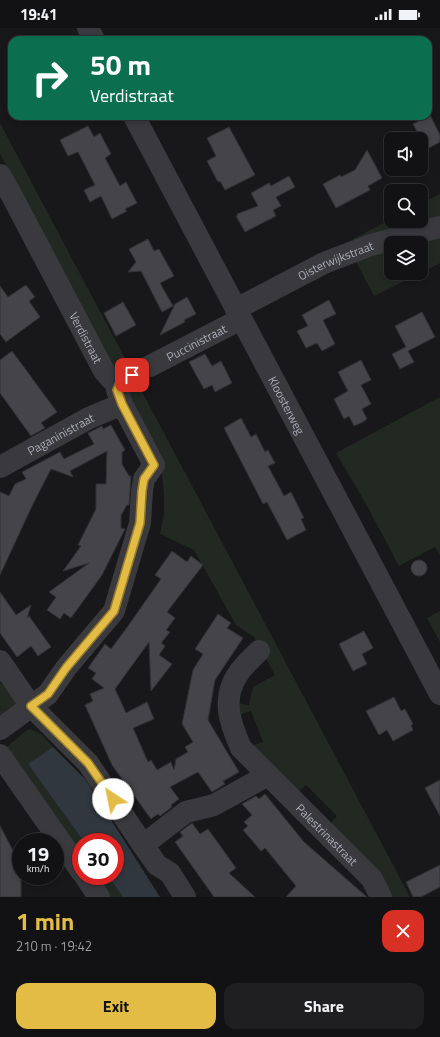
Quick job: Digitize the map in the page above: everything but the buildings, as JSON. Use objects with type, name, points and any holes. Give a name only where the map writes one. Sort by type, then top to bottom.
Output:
[{"type":"street","name":"Kloosterweg","points":[[136,120],[440,694]]},
{"type":"street","name":"Verdistraat","points":[[0,175],[6,197],[104,371],[112,380],[134,374]]},
{"type":"street","name":"Oisterwijkstraat","points":[[239,314],[324,263],[371,245],[440,227]]},
{"type":"street","name":"Puccinistraat","points":[[134,374],[239,314]]},
{"type":"street","points":[[0,729],[48,694],[66,668],[114,611],[140,523],[144,479],[154,465],[122,404],[117,390],[134,374]]},
{"type":"street","name":"Paganinistraat","points":[[0,467],[89,418],[122,404]]},
{"type":"street","name":"Palestrinastraat","points":[[259,651],[238,673],[232,684],[228,703],[232,727],[241,748],[372,880],[381,897]]},
{"type":"street","points":[[0,661],[31,706],[88,763],[157,865],[170,873],[185,897]]},
{"type":"street","points":[[0,755],[72,858]]},
{"type":"street","points":[[143,845],[186,812],[214,805],[268,776]]},
{"type":"street","points":[[91,885],[99,897]]},
{"type":"shaded area","points":[[0,123],[128,364],[119,369],[108,363],[0,154]]},
{"type":"shaded area","points":[[440,194],[440,219],[428,222],[428,200]]},
{"type":"shaded area","points":[[384,223],[384,228],[407,228],[355,242],[353,239]]},
{"type":"shaded area","points":[[440,236],[440,263],[428,269],[428,240]]},
{"type":"shaded area","points":[[384,252],[384,280],[406,280],[374,296],[355,260]]},
{"type":"shaded area","points":[[138,384],[410,897],[391,897],[329,825],[337,816],[306,785],[297,793],[251,750],[254,745],[263,742],[251,711],[239,715],[233,702],[249,705],[253,687],[275,675],[254,637],[236,625],[194,550],[160,534],[164,515],[164,493],[160,461],[124,392]]},
{"type":"shaded area","points":[[440,397],[440,555],[435,547],[399,566],[366,504],[336,453]]},
{"type":"shaded area","points":[[440,611],[440,642],[427,618]]},
{"type":"shaded area","points":[[0,682],[19,706],[0,717]]},
{"type":"shaded area","points":[[31,729],[41,734],[53,747],[28,764],[78,833],[72,833],[72,853],[64,841],[64,833],[59,833],[3,750],[27,730]]},
{"type":"shaded area","points":[[53,747],[85,779],[119,833],[78,833],[28,764]]},
{"type":"shaded area","points":[[124,840],[160,897],[123,897],[114,885],[124,885]]},
{"type":"shaded area","points":[[94,885],[114,885],[123,897],[103,897]]},
{"type":"route","points":[[113,799],[88,763],[31,706],[48,694],[66,668],[114,611],[140,523],[144,479],[154,465],[133,422],[122,404],[117,390],[121,380],[132,375]]}]
